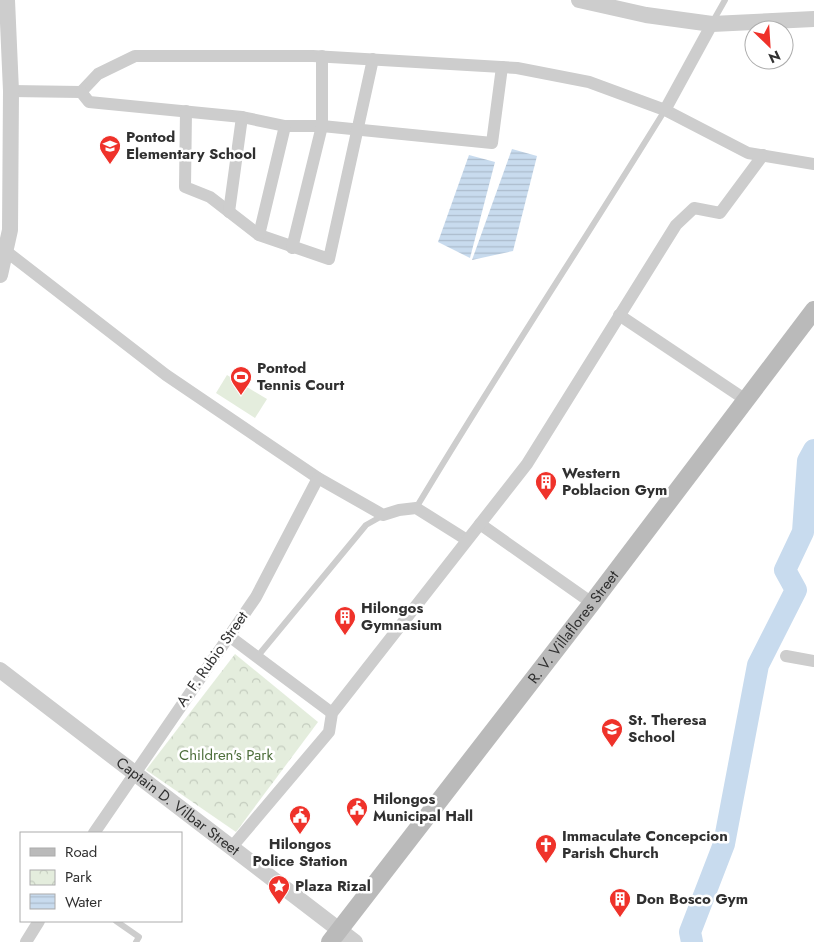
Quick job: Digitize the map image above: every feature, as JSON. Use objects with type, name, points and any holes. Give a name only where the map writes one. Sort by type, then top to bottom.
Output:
[{"type":"main road","name":"R. V. Villaflores Street","points":[[334,936],[592,604],[814,310]]},
{"type":"street","points":[[0,275],[7,252],[10,215],[11,91],[7,0]]},
{"type":"street","points":[[579,0],[646,15],[712,24],[814,18]]},
{"type":"street","points":[[665,110],[712,24]]},
{"type":"street","points":[[11,91],[81,92],[98,74],[135,56],[322,56],[502,67],[589,82],[665,110],[748,153],[814,164]]},
{"type":"street","points":[[292,248],[322,126],[322,56]]},
{"type":"street","points":[[186,111],[186,187],[210,197],[259,235],[292,248],[329,259],[373,59]]},
{"type":"street","points":[[81,92],[89,102],[242,117],[285,126],[322,126],[492,143],[502,67]]},
{"type":"street","points":[[229,212],[242,117]]},
{"type":"street","points":[[259,235],[285,126]]},
{"type":"street","points":[[231,848],[329,732],[332,713],[527,464],[676,225],[694,208],[720,213],[762,155]]},
{"type":"street","points":[[7,252],[166,375],[318,478],[384,515],[399,510],[416,508],[467,540]]},
{"type":"street","points":[[619,314],[746,400]]},
{"type":"street","name":"A. F. Rubio Street","points":[[95,832],[133,773],[256,597],[318,478]]},
{"type":"street","points":[[480,524],[592,604]]},
{"type":"street","points":[[229,636],[332,713]]},
{"type":"street","points":[[786,656],[814,661]]},
{"type":"street","name":"Captain D. Vilbar Street","points":[[0,670],[204,826],[334,936],[355,942]]},
{"type":"street","points":[[26,942],[38,922]]},
{"type":"lane","points":[[712,24],[725,0]]},
{"type":"lane","points":[[416,508],[468,422],[576,254],[665,110]]},
{"type":"lane","points":[[257,657],[366,525],[384,515]]},
{"type":"lane","points":[[117,922],[139,937],[136,942]]},
{"type":"green space","name":"Pontod Tennis Court","points":[[227,375],[267,399],[255,418],[216,393]]},
{"type":"green space","name":"Children's Park","points":[[235,654],[318,722],[236,832],[146,770]]},
{"type":"water","points":[[512,149],[537,156],[513,251],[472,260]]},
{"type":"water","points":[[469,155],[495,162],[470,258],[438,242]]},
{"type":"waterway","points":[[692,942],[690,932],[724,844],[758,665],[796,590],[785,570],[803,532],[808,461],[814,450]]},
{"type":"place","name":"Pontod Elementary School","points":[[110,165]]},
{"type":"place","name":"Pontod Tennis Court","points":[[241,396]]},
{"type":"place","name":"Western Poblacion Gym","points":[[546,501]]},
{"type":"place","name":"Hilongos Gymnasium","points":[[345,636]]},
{"type":"place","name":"St. Theresa School","points":[[612,748]]},
{"type":"place","name":"Hilongos Municipal Hall","points":[[357,827]]},
{"type":"place","name":"Hilongos Police Station","points":[[300,835]]},
{"type":"place","name":"Immaculate Concepcion Parish Church","points":[[546,864]]},
{"type":"place","name":"Plaza Rizal","points":[[279,905]]},
{"type":"place","name":"Don Bosco Gym","points":[[620,918]]}]
